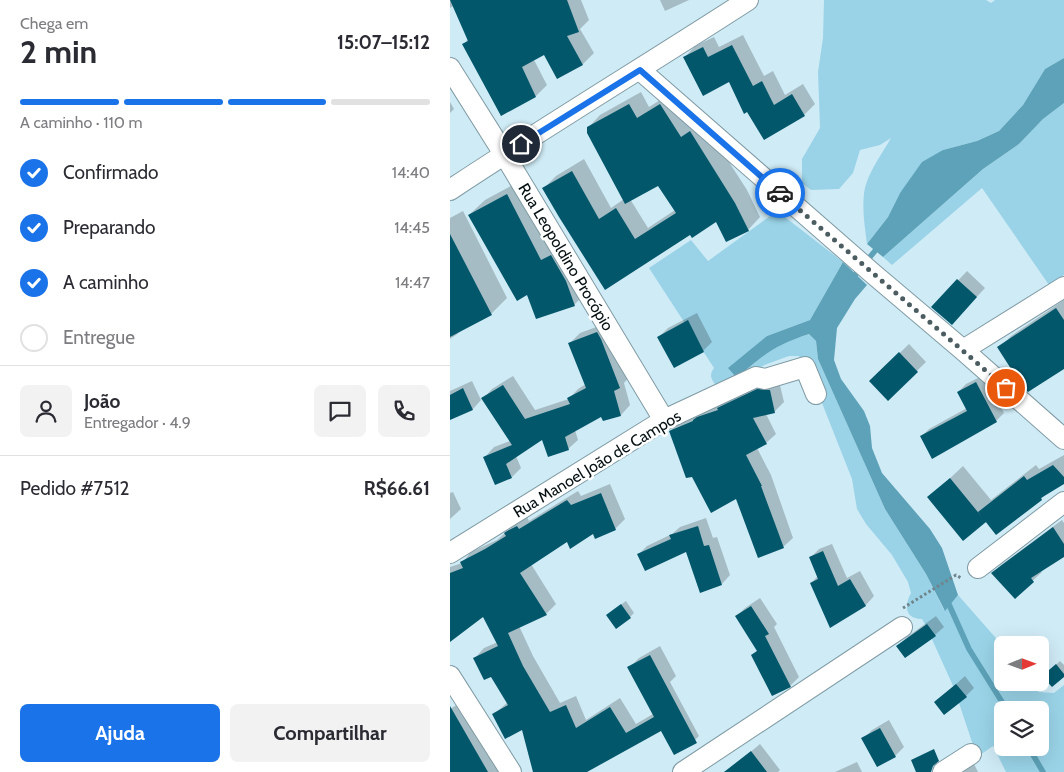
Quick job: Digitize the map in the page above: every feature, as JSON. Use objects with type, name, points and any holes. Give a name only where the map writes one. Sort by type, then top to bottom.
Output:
[{"type":"street","points":[[450,190],[748,0]]},
{"type":"street","name":"Rua Leopoldino Procópio","points":[[450,68],[664,420]]},
{"type":"street","points":[[640,70],[1064,439]]},
{"type":"street","points":[[963,350],[1064,287]]},
{"type":"street","name":"Rua Manoel João de Campos","points":[[450,553],[664,420],[756,378],[765,380],[805,366],[816,394]]},
{"type":"street","points":[[978,568],[1064,502]]},
{"type":"street","points":[[683,772],[903,618]]},
{"type":"street","points":[[450,676],[511,772]]},
{"type":"street","points":[[944,772],[971,754]]},
{"type":"path","points":[[903,618],[956,575]]},
{"type":"shaded area","points":[[824,0],[986,0],[991,3],[995,0],[1064,0],[1064,58],[1045,69],[1023,105],[999,131],[977,141],[943,150],[900,193],[888,217],[867,244],[863,206],[865,187],[871,172],[891,138],[880,145],[860,150],[853,173],[839,189],[811,190],[802,183],[802,159],[820,128],[818,72],[823,38]]},
{"type":"shaded area","points":[[1064,58],[1064,103],[1043,119],[1019,144],[983,169],[883,257],[867,244],[888,217],[900,193],[922,162],[943,150],[977,141],[999,131],[1023,105],[1045,69]]},
{"type":"shaded area","points":[[1064,103],[1064,275],[1049,285],[982,188],[892,265],[883,257],[983,169],[1019,144],[1043,119]]},
{"type":"shaded area","points":[[777,211],[843,262],[810,320],[767,336],[737,378],[717,387],[711,376],[714,368],[649,268],[691,240],[708,261]]},
{"type":"shaded area","points":[[843,262],[867,285],[855,299],[837,328],[834,360],[841,379],[864,411],[870,426],[872,448],[882,473],[930,529],[942,548],[958,595],[945,611],[926,574],[885,509],[818,359],[816,341],[809,334],[787,342],[762,357],[737,378],[728,368],[767,336],[810,320]]},
{"type":"shaded area","points":[[809,334],[816,341],[818,359],[885,509],[926,574],[944,610],[958,595],[994,636],[994,691],[1054,693],[1064,685],[1064,772],[1006,772],[998,756],[1049,756],[1049,701],[994,701],[994,748],[993,746],[977,757],[954,688],[926,626],[922,619],[912,617],[909,614],[907,603],[911,593],[908,582],[892,555],[866,524],[857,509],[852,479],[820,398],[821,383],[818,371],[809,361],[798,356],[789,356],[737,378],[778,346]]},
{"type":"building","points":[[450,0],[567,0],[579,32],[567,36],[583,65],[557,79],[544,55],[522,67],[536,97],[501,116],[462,44],[468,41]]},
{"type":"building","points":[[732,45],[753,86],[762,81],[774,105],[792,94],[805,116],[764,140],[747,112],[744,114],[729,82],[703,96],[683,57],[703,47],[708,57]]},
{"type":"building","points":[[629,104],[637,118],[660,104],[681,137],[690,131],[735,203],[749,231],[726,242],[716,222],[692,238],[690,235],[605,290],[542,188],[572,171],[599,219],[616,208],[635,239],[676,213],[658,186],[625,204],[587,133],[587,127]]},
{"type":"building","points":[[507,194],[541,260],[551,255],[566,281],[575,306],[536,319],[527,295],[517,301],[468,215]]},
{"type":"building","points":[[450,234],[492,315],[450,337]]},
{"type":"building","points":[[957,279],[977,297],[952,325],[931,307]]},
{"type":"building","points":[[1056,308],[1064,320],[1064,369],[1028,392],[1022,386],[997,347]]},
{"type":"building","points":[[688,320],[704,352],[674,368],[657,337]]},
{"type":"building","points":[[597,332],[620,388],[614,391],[621,416],[603,421],[601,417],[565,437],[569,450],[548,457],[542,440],[506,464],[512,478],[495,485],[483,457],[512,445],[481,398],[503,385],[525,419],[570,404],[567,398],[586,388],[568,343]]},
{"type":"building","points":[[899,352],[918,372],[888,401],[869,381]]},
{"type":"building","points":[[976,382],[997,422],[932,459],[920,436],[967,411],[957,392]]},
{"type":"building","points":[[463,388],[473,410],[450,420],[450,395]]},
{"type":"building","points":[[757,389],[770,390],[775,413],[753,418],[767,444],[746,455],[762,486],[784,548],[758,558],[736,499],[711,513],[692,477],[686,478],[669,431],[693,421],[697,417],[718,410],[717,408]]},
{"type":"building","points":[[1053,465],[1064,477],[1064,484],[1041,498],[1042,500],[996,535],[978,512],[1024,476],[1027,480]]},
{"type":"building","points":[[950,478],[986,522],[963,541],[927,497]]},
{"type":"building","points":[[601,493],[616,530],[595,539],[593,534],[570,549],[567,542],[520,573],[547,615],[508,633],[523,666],[550,712],[566,705],[576,728],[610,707],[626,733],[654,717],[627,667],[650,655],[697,743],[674,755],[661,731],[587,772],[533,772],[522,730],[505,739],[492,714],[508,705],[491,677],[484,680],[473,658],[498,646],[483,617],[450,642],[450,573],[463,568],[460,562],[506,536],[504,533],[507,531],[517,526],[519,529],[567,500],[571,505]]},
{"type":"building","points":[[698,526],[704,546],[709,545],[722,585],[700,593],[686,552],[645,571],[637,554],[671,539],[669,535]]},
{"type":"building","points":[[1053,527],[1064,544],[1064,557],[1031,578],[1034,582],[1015,599],[991,573]]},
{"type":"building","points":[[823,551],[838,586],[850,579],[866,606],[830,628],[810,583],[818,579],[809,557]]},
{"type":"building","points":[[621,604],[631,618],[616,629],[606,615]]},
{"type":"building","points":[[751,606],[769,634],[765,636],[791,687],[772,696],[751,655],[757,651],[735,616]]},
{"type":"building","points":[[927,624],[936,636],[905,658],[896,646]]},
{"type":"building","points":[[1056,664],[1064,674],[1064,677],[1052,687],[1049,684],[1049,670]]},
{"type":"building","points":[[956,684],[967,697],[944,715],[934,702]]},
{"type":"building","points":[[450,706],[488,772],[450,772]]},
{"type":"building","points":[[880,728],[896,757],[877,767],[861,738]]},
{"type":"building","points":[[934,749],[939,761],[933,766],[931,772],[916,772],[911,760]]},
{"type":"building","points":[[751,751],[767,772],[724,772]]},
{"type":"waterway","points":[[852,279],[879,246]]},
{"type":"waterway","points":[[947,600],[969,649],[1001,701]]},
{"type":"waterway","points":[[1034,756],[1043,772]]},
{"type":"way so far","points":[[780,193],[1006,388]]},
{"type":"route","points":[[521,144],[640,70],[780,193]]}]
